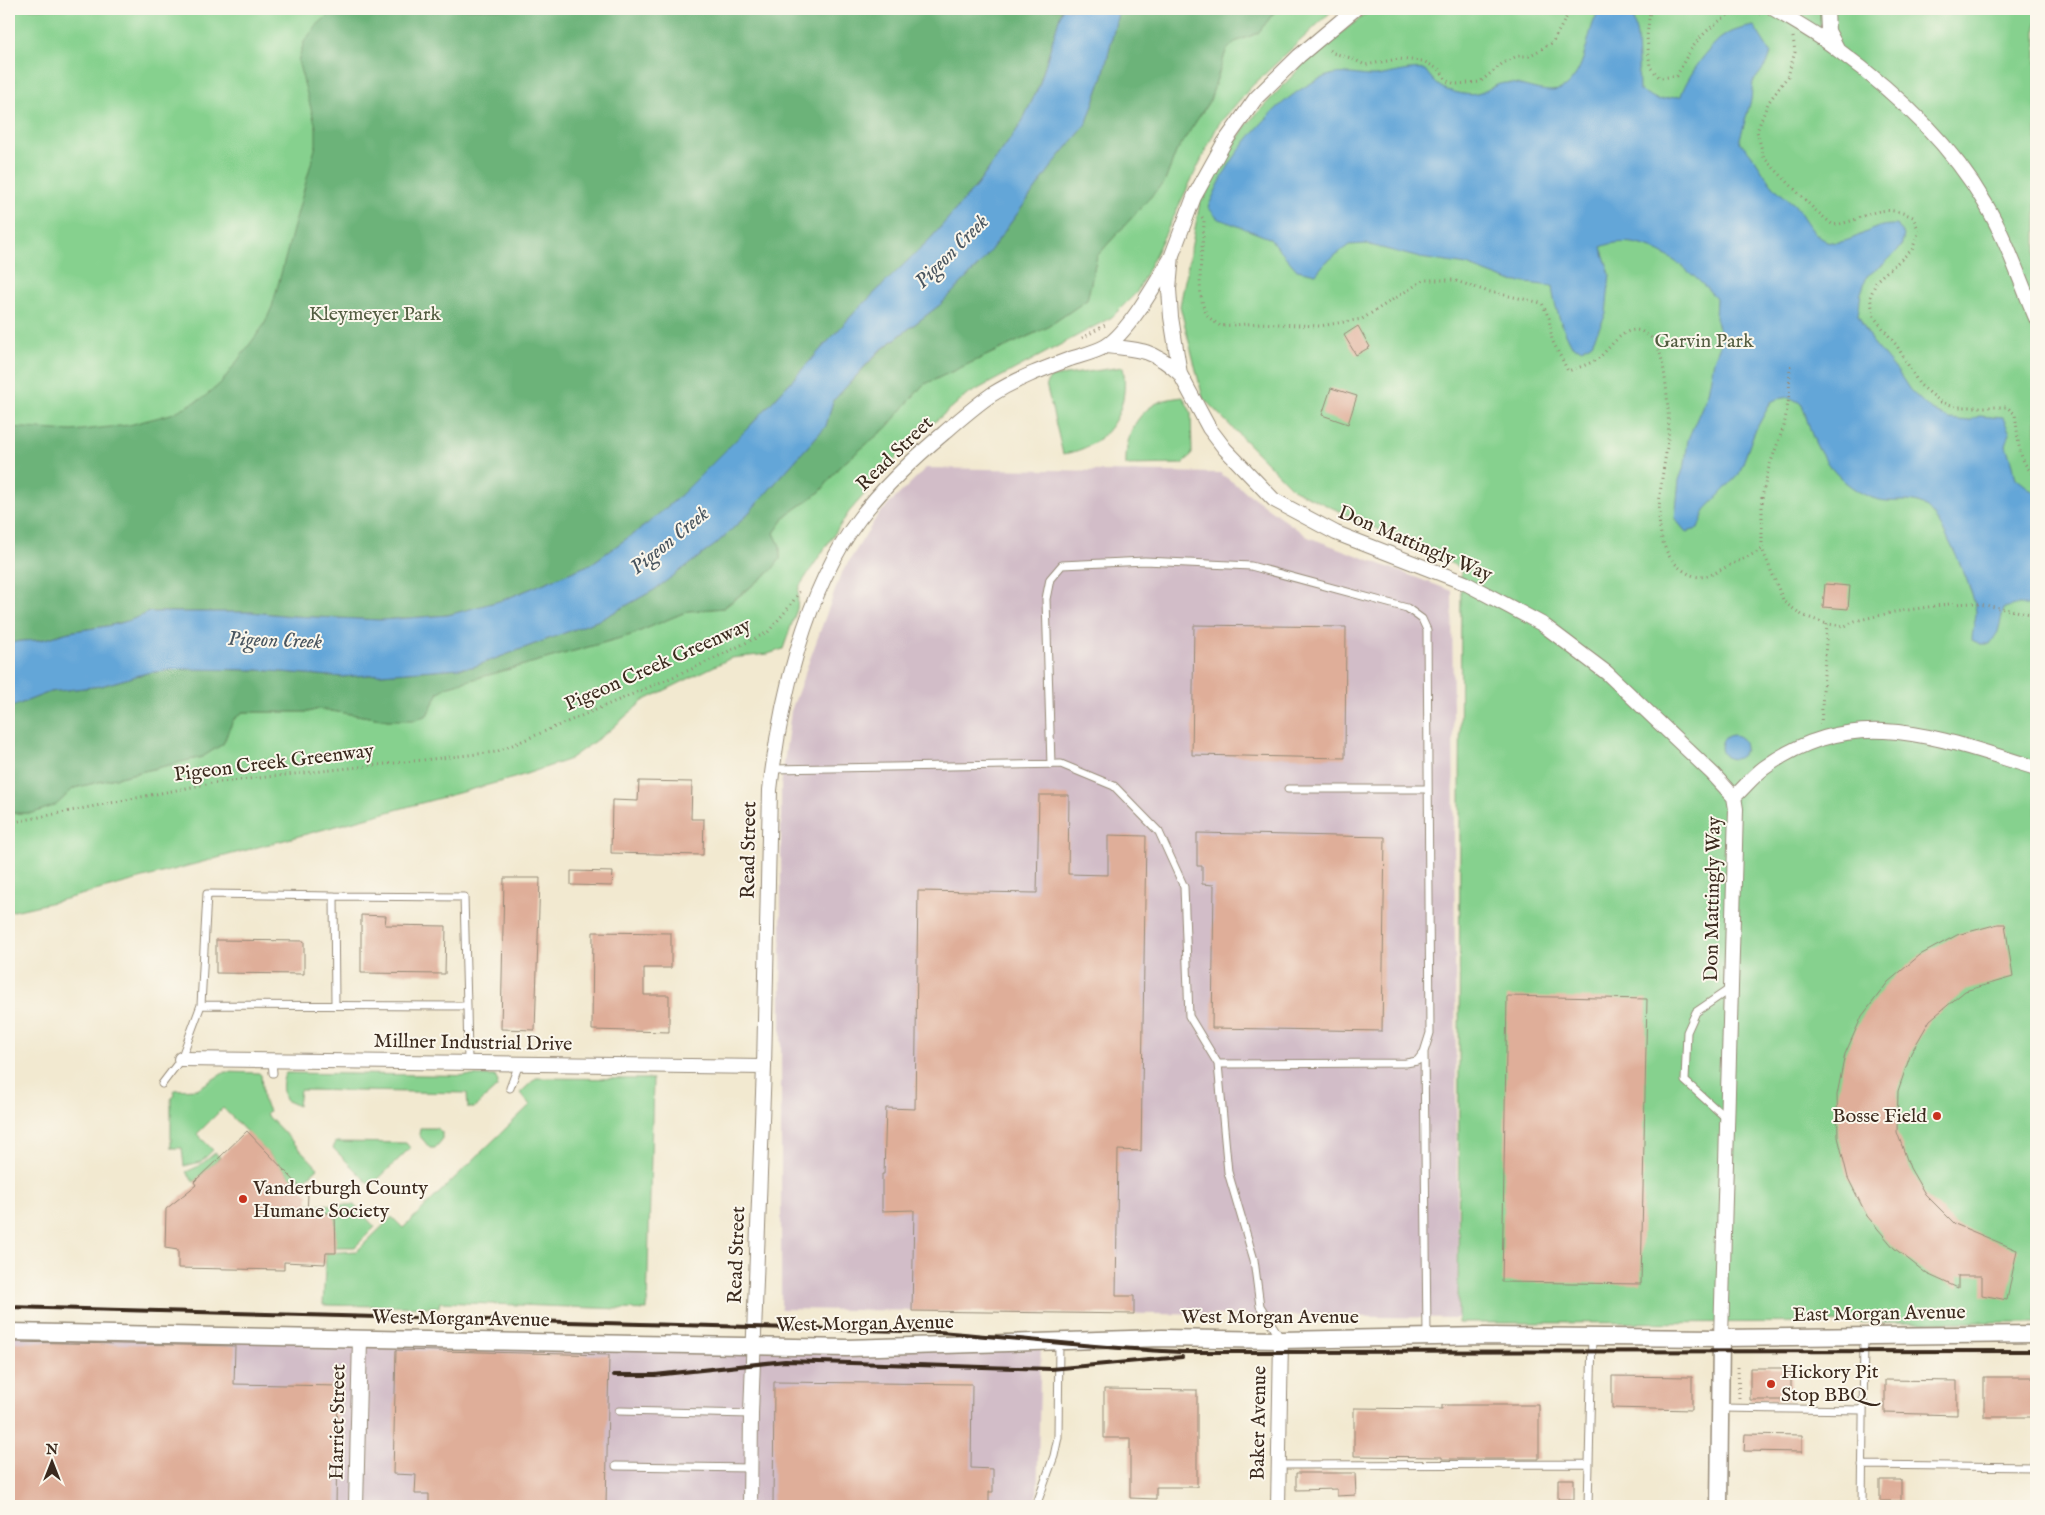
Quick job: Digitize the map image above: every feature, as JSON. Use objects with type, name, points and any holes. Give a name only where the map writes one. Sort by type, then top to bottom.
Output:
[{"type":"street","name":"Don Mattingly Way","points":[[1355,9],[1256,98],[1224,143],[1191,205],[1172,255],[1170,308],[1180,374],[1209,428],[1225,449],[1274,500],[1336,533],[1466,583],[1542,624],[1607,673],[1714,774],[1734,797],[1736,809],[1722,1338]]},
{"type":"street","points":[[1827,9],[1828,31],[1837,48]]},
{"type":"street","points":[[1769,12],[1837,48],[1895,97],[1925,127],[1966,174],[1985,202],[2004,237],[2036,318]]},
{"type":"street","name":"Read Street","points":[[1106,346],[1145,302],[1172,255]]},
{"type":"street","name":"Read Street","points":[[750,1506],[751,1414],[764,1067],[772,769],[783,706],[809,614],[823,581],[859,519],[886,486],[925,448],[990,396],[1046,368],[1106,346],[1139,350],[1165,359],[1180,374]]},
{"type":"street","points":[[1734,797],[1763,769],[1787,753],[1820,738],[1864,730],[1884,730],[1958,745],[2036,768]]},
{"type":"street","name":"Millner Industrial Drive","points":[[181,1059],[273,1066],[468,1062],[764,1067]]},
{"type":"street","name":"West Morgan Avenue","points":[[9,1332],[846,1348],[1162,1338],[1281,1340],[1427,1337],[1722,1338]]},
{"type":"street","name":"East Morgan Avenue","points":[[1722,1338],[2036,1334]]},
{"type":"street","name":"Harriet Street","points":[[356,1506],[360,1338]]},
{"type":"street","points":[[1719,1506],[1722,1338]]},
{"type":"street","name":"Baker Avenue","points":[[1278,1506],[1281,1340]]},
{"type":"lane","points":[[1051,765],[1046,599],[1050,579],[1062,565],[1145,561],[1251,566],[1407,608],[1422,619],[1427,630],[1430,1033],[1424,1052],[1427,1337]]},
{"type":"lane","points":[[772,769],[1061,764],[1114,786],[1159,832],[1184,886],[1188,1016],[1218,1064],[1228,1172],[1254,1260],[1260,1306],[1281,1340]]},
{"type":"lane","points":[[1288,789],[1428,789]]},
{"type":"lane","points":[[162,1084],[181,1059],[201,1005],[207,894],[464,897],[468,1062]]},
{"type":"lane","points":[[334,896],[335,1005]]},
{"type":"lane","points":[[1728,1120],[1685,1081],[1687,1032],[1696,1012],[1731,988]]},
{"type":"lane","points":[[201,1005],[467,1006]]},
{"type":"lane","points":[[1218,1064],[1406,1063],[1417,1061],[1424,1052]]},
{"type":"lane","points":[[510,1088],[519,1064]]},
{"type":"lane","points":[[1862,1506],[1864,1336]]},
{"type":"lane","points":[[1588,1506],[1592,1337]]},
{"type":"lane","points":[[1036,1506],[1054,1456],[1058,1437],[1059,1340]]},
{"type":"lane","points":[[1720,1408],[1863,1410]]},
{"type":"lane","points":[[619,1412],[751,1414]]},
{"type":"lane","points":[[1279,1465],[1589,1464]]},
{"type":"lane","points":[[1862,1465],[2036,1467]]},
{"type":"lane","points":[[616,1466],[751,1468]]},
{"type":"path","points":[[1320,39],[1332,53],[1351,58],[1364,65],[1398,59],[1417,59],[1440,70],[1447,82],[1469,84],[1480,82],[1516,56],[1529,56],[1552,42],[1570,9]]},
{"type":"path","points":[[1650,9],[1647,37],[1650,67],[1660,78],[1677,76],[1688,51],[1711,26],[1737,9],[1769,12]]},
{"type":"path","points":[[1787,30],[1794,38],[1795,52],[1788,76],[1768,103],[1757,131],[1764,158],[1815,210],[1833,225],[1847,224],[1864,214],[1882,210],[1900,211],[1913,217],[1919,231],[1912,250],[1877,280],[1870,296],[1874,317],[1896,346],[1919,384],[1941,402],[1959,407],[2007,407],[2015,414],[2018,446],[2026,469],[2036,476]]},
{"type":"path","points":[[1191,205],[1204,220],[1200,293],[1208,316],[1220,326],[1260,323],[1320,326],[1362,319],[1424,280],[1453,280],[1486,291],[1542,303],[1549,318],[1552,340],[1568,371],[1596,360],[1625,332],[1641,331],[1656,342],[1664,374],[1668,439],[1660,479],[1661,540],[1674,564],[1692,576],[1712,576],[1762,549]]},
{"type":"path","points":[[1079,339],[1111,322]]},
{"type":"path","points":[[1790,366],[1789,397],[1784,426],[1769,467],[1762,497],[1762,549],[1784,602],[1802,615],[1827,624],[1845,626],[1855,621],[1894,612],[1949,604],[1974,604],[2036,615]]},
{"type":"path","name":"Pigeon Creek Greenway","points":[[9,823],[212,783],[496,752],[694,668],[768,632],[790,606],[806,582]]},
{"type":"path","points":[[1820,738],[1827,624]]},
{"type":"shaded area","points":[[926,468],[1220,473],[1308,537],[1452,591],[1458,1318],[781,1309],[781,786],[791,711],[841,574],[878,515]]},
{"type":"shaded area","points":[[9,1332],[754,1347],[1041,1341],[1037,1506],[9,1506]]},
{"type":"green space","name":"Kleymeyer Park","points":[[9,9],[1062,9],[448,615],[17,641],[9,644]]},
{"type":"green space","name":"Kleymeyer Park","points":[[335,9],[1062,9],[1039,86],[1021,124],[978,184],[931,238],[855,312],[750,426],[681,495],[647,524],[591,564],[503,600],[448,615],[381,620],[251,612],[149,612],[120,623],[9,644],[9,427],[72,431],[129,425],[171,414],[203,398],[221,383],[264,325],[272,307],[316,145],[316,127],[298,61],[304,42],[315,27]]},
{"type":"green space","points":[[1119,9],[1277,9],[1258,33],[1235,42],[1226,51],[1210,100],[1176,152],[1165,181],[1097,256],[1087,300],[1046,328],[923,385],[886,428],[838,468],[821,491],[786,516],[774,533],[780,546],[780,559],[771,571],[723,608],[688,611],[631,635],[449,686],[439,692],[427,715],[415,720],[388,720],[319,709],[308,712],[243,712],[233,720],[223,744],[202,757],[74,788],[56,805],[33,813],[9,813],[9,708],[50,692],[101,686],[147,673],[181,669],[258,670],[342,677],[473,667],[602,619],[654,590],[715,545],[744,518],[826,426],[833,401],[879,352],[941,304],[982,262],[1058,158],[1086,125],[1103,76]]},
{"type":"green space","points":[[1277,9],[1334,9],[1252,86],[1218,125],[1137,292],[1112,317],[967,395],[908,444],[849,512],[799,587],[797,609],[783,649],[768,654],[731,658],[643,701],[609,731],[568,760],[514,778],[58,901],[9,912],[9,813],[33,813],[56,805],[74,788],[202,757],[223,744],[233,720],[243,712],[308,712],[319,709],[388,720],[427,715],[439,692],[449,686],[631,635],[688,611],[724,608],[771,571],[780,559],[780,546],[774,533],[786,516],[821,491],[838,468],[886,428],[923,385],[1046,328],[1087,300],[1097,256],[1165,181],[1176,152],[1210,100],[1226,51],[1235,42],[1258,33]]},
{"type":"green space","name":"Garvin Park","points":[[1372,9],[2036,9],[2036,1322],[1458,1323],[1461,568],[1294,490],[1203,398],[1180,306],[1201,197],[1247,124],[1310,57]]},
{"type":"green space","points":[[1123,367],[1125,383],[1123,398],[1119,412],[1112,424],[1092,444],[1063,454],[1046,384],[1051,377]]},
{"type":"green space","points":[[1183,397],[1191,412],[1192,454],[1183,464],[1126,465],[1129,437],[1137,420],[1150,407],[1159,402]]},
{"type":"green space","points":[[225,1072],[259,1073],[261,1075],[263,1099],[269,1111],[266,1114],[318,1168],[299,1185],[223,1108],[197,1134],[213,1150],[201,1162],[184,1166],[182,1148],[171,1148],[171,1099],[175,1095],[174,1090],[197,1089]]},
{"type":"green space","points":[[286,1073],[495,1076],[498,1082],[497,1087],[474,1108],[468,1108],[467,1093],[300,1090],[298,1106],[285,1100],[282,1086]]},
{"type":"green space","points":[[536,1078],[653,1079],[647,1310],[440,1302],[439,1307],[323,1305],[326,1253],[357,1251],[392,1217],[403,1228],[530,1105],[520,1093]]},
{"type":"green space","points":[[420,1128],[436,1128],[442,1132],[442,1140],[435,1148],[430,1148],[419,1135]]},
{"type":"green space","points":[[336,1142],[406,1143],[410,1148],[371,1186],[333,1148]]},
{"type":"green space","points":[[215,1153],[220,1157],[194,1182],[186,1172],[199,1166]]},
{"type":"green space","points":[[308,1204],[354,1205],[375,1227],[355,1247],[335,1247],[335,1213],[308,1213]]},
{"type":"water","name":"Pigeon Creek","points":[[1062,9],[1119,9],[1103,76],[1086,125],[1058,158],[982,262],[941,304],[878,352],[833,401],[826,426],[744,518],[715,545],[654,590],[602,619],[473,667],[342,677],[258,670],[181,669],[147,673],[101,686],[50,692],[9,708],[9,644],[20,641],[43,639],[69,632],[120,623],[149,612],[251,612],[381,620],[448,615],[503,600],[591,564],[647,524],[681,495],[750,426],[855,312],[931,238],[978,184],[1021,124],[1039,86]]},
{"type":"water","points":[[1600,9],[1631,9],[1637,36],[1639,90],[1658,100],[1681,96],[1692,73],[1721,38],[1741,29],[1754,26],[1771,53],[1767,64],[1753,82],[1751,100],[1739,142],[1750,152],[1776,189],[1794,204],[1814,232],[1825,240],[1831,242],[1843,241],[1876,228],[1890,225],[1897,225],[1904,235],[1901,247],[1884,264],[1867,276],[1861,293],[1858,315],[1871,340],[1898,372],[1910,390],[1930,409],[1949,419],[1969,421],[1979,416],[2003,418],[2010,433],[2006,445],[2016,478],[2036,494],[2036,605],[2015,605],[2004,608],[1998,632],[1990,644],[1980,644],[1972,640],[1976,614],[1971,591],[1949,542],[1933,515],[1927,508],[1918,503],[1877,499],[1866,496],[1847,484],[1831,468],[1819,450],[1811,433],[1802,404],[1789,397],[1771,402],[1754,433],[1739,474],[1705,510],[1698,529],[1686,532],[1675,519],[1679,480],[1685,464],[1688,439],[1708,393],[1714,360],[1722,340],[1715,318],[1716,298],[1679,264],[1664,254],[1649,247],[1633,243],[1617,243],[1601,247],[1610,274],[1606,314],[1592,343],[1582,349],[1572,346],[1568,339],[1557,309],[1552,286],[1509,281],[1467,265],[1420,258],[1366,244],[1349,245],[1325,263],[1316,274],[1297,270],[1269,238],[1217,218],[1208,207],[1228,167],[1250,137],[1273,112],[1313,82],[1333,74],[1376,76],[1406,70],[1425,70],[1443,88],[1464,94],[1477,94],[1504,83],[1554,91],[1567,85],[1574,77],[1583,58],[1595,18]]},
{"type":"water","points":[[1733,735],[1742,738],[1745,747],[1742,756],[1733,759],[1724,756],[1721,747],[1724,738]]},
{"type":"building","points":[[1358,326],[1370,347],[1356,355],[1344,335]]},
{"type":"building","points":[[1331,388],[1357,396],[1348,424],[1322,415]]},
{"type":"building","points":[[1825,584],[1850,586],[1848,609],[1823,607]]},
{"type":"building","points":[[1194,625],[1346,627],[1345,758],[1192,755]]},
{"type":"building","points":[[639,781],[692,782],[691,819],[704,819],[703,855],[611,853],[612,800],[638,801]]},
{"type":"building","points":[[1039,795],[1069,795],[1068,874],[1108,875],[1108,835],[1146,836],[1141,1151],[1118,1150],[1116,1296],[1134,1296],[1134,1314],[912,1311],[914,1210],[882,1211],[882,1174],[884,1174],[886,1108],[915,1109],[918,891],[1037,893]]},
{"type":"building","points":[[1197,833],[1385,837],[1382,1031],[1212,1028],[1214,885],[1202,884],[1202,866],[1197,866]]},
{"type":"building","points":[[571,871],[613,872],[612,886],[571,885]]},
{"type":"building","points":[[504,878],[540,878],[535,1030],[501,1029]]},
{"type":"building","points":[[361,915],[386,916],[385,925],[446,926],[445,974],[361,973]]},
{"type":"building","points":[[1998,924],[2005,924],[2013,977],[1965,991],[1930,1020],[1911,1053],[1898,1091],[1897,1132],[1910,1168],[1925,1194],[1955,1224],[2017,1250],[2007,1300],[1982,1295],[1982,1276],[1958,1276],[1958,1288],[1927,1274],[1894,1248],[1867,1216],[1848,1178],[1838,1137],[1837,1095],[1845,1054],[1862,1016],[1888,982],[1920,955],[1957,935]]},
{"type":"building","points":[[593,932],[671,933],[671,968],[644,968],[644,995],[669,995],[669,1032],[592,1030]]},
{"type":"building","points":[[216,940],[304,941],[304,974],[216,973]]},
{"type":"building","points":[[1507,996],[1647,999],[1641,1284],[1502,1282]]},
{"type":"building","name":"Vanderburgh County Humane Society","points":[[247,1131],[308,1195],[307,1213],[335,1213],[336,1253],[326,1253],[325,1264],[284,1262],[284,1270],[178,1268],[178,1250],[165,1248],[166,1209],[196,1185],[194,1182]]},
{"type":"building","points":[[9,1342],[235,1346],[234,1384],[338,1386],[336,1506],[9,1506]]},
{"type":"building","points":[[396,1350],[609,1355],[606,1506],[429,1506],[429,1494],[415,1494],[416,1475],[393,1474]]},
{"type":"building","name":"Hickory Pit Stop BBQ","points":[[1750,1368],[1791,1368],[1791,1400],[1750,1400]]},
{"type":"building","points":[[1612,1376],[1692,1377],[1692,1410],[1612,1408]]},
{"type":"building","points":[[1984,1377],[2036,1377],[2036,1417],[1984,1417]]},
{"type":"building","points":[[1885,1380],[1957,1381],[1957,1415],[1885,1413]]},
{"type":"building","points":[[774,1382],[972,1384],[971,1468],[993,1469],[993,1492],[989,1492],[989,1506],[773,1506]]},
{"type":"building","points":[[1104,1389],[1197,1390],[1197,1487],[1156,1487],[1156,1499],[1130,1498],[1130,1438],[1104,1438]]},
{"type":"building","points":[[1442,1405],[1539,1405],[1539,1459],[1442,1459],[1442,1457],[1354,1456],[1354,1408],[1442,1409]]},
{"type":"building","points":[[1745,1434],[1802,1435],[1802,1452],[1744,1451]]},
{"type":"building","points":[[1296,1473],[1355,1473],[1356,1495],[1337,1496],[1337,1489],[1296,1490]]},
{"type":"building","points":[[1558,1479],[1574,1479],[1574,1499],[1558,1499]]},
{"type":"building","points":[[1880,1480],[1901,1480],[1901,1501],[1880,1501]]},
{"type":"railway","points":[[9,1307],[938,1332],[1181,1352],[2036,1351]]},
{"type":"railway","points":[[614,1375],[655,1375],[785,1361],[1051,1369],[1182,1357]]},
{"type":"place","name":"Bosse Field","points":[[1937,1116]]},
{"type":"place","name":"Vanderburgh County Humane Society","points":[[243,1199]]},
{"type":"place","name":"Hickory Pit Stop BBQ","points":[[1771,1384]]}]
